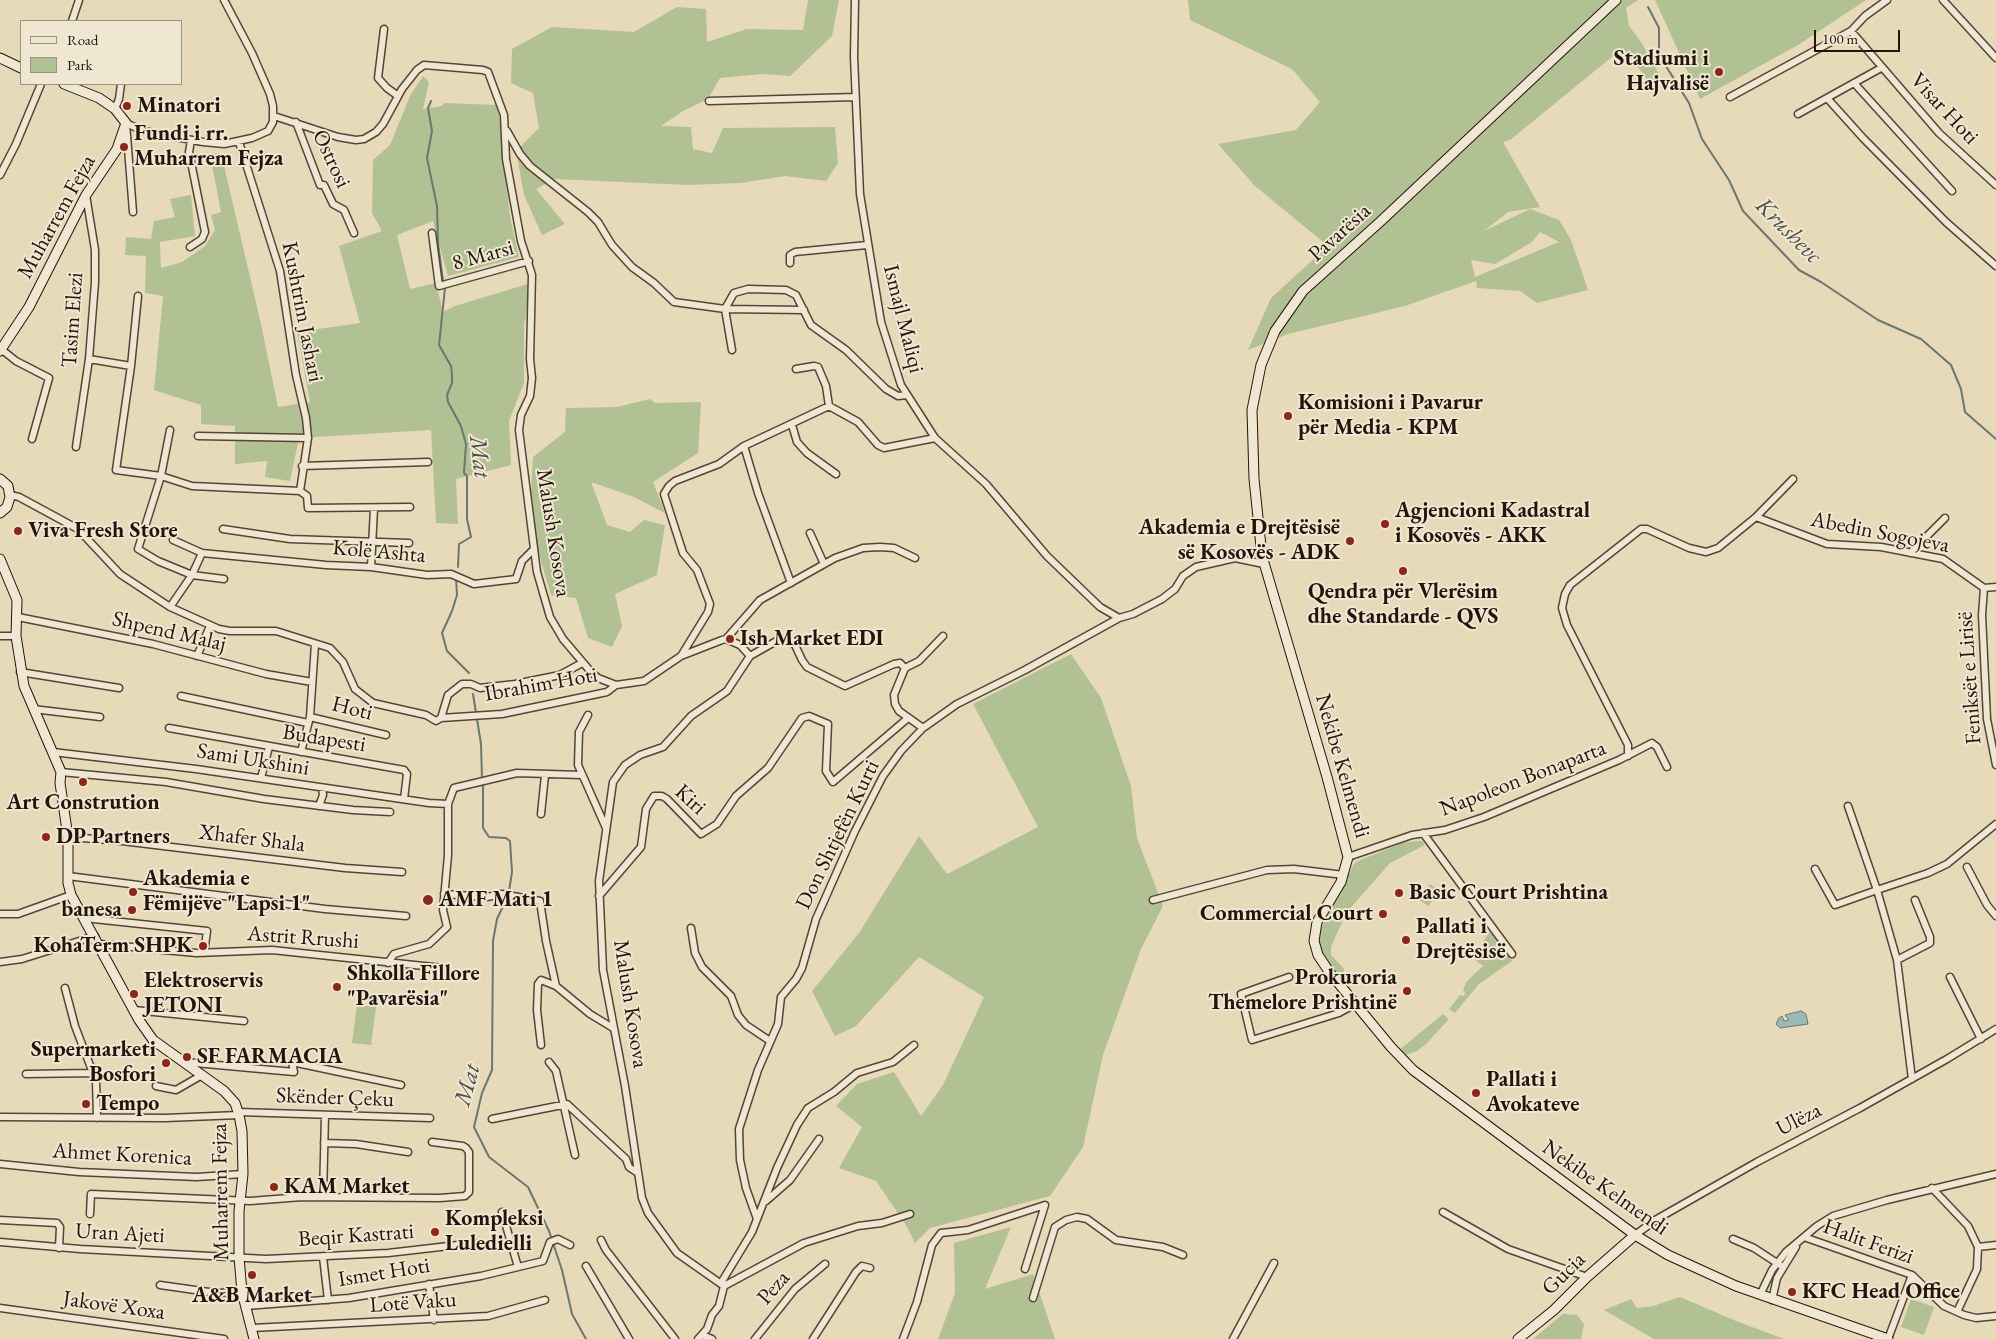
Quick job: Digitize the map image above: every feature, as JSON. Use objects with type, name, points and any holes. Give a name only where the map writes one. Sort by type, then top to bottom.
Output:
[{"type":"street","points":[[72,20],[79,0]]},
{"type":"street","points":[[68,85],[92,94],[115,109],[126,123],[144,131],[224,144],[239,142],[268,131],[274,116],[270,94],[252,53],[224,0]]},
{"type":"street","name":"Ismajl Maliqi","points":[[855,0],[855,98],[860,185],[881,322],[890,354],[907,395],[935,438],[986,484],[1047,556],[1100,607],[1119,618]]},
{"type":"street","name":"Pavarësia","points":[[1266,573],[1254,479],[1252,410],[1259,372],[1275,331],[1303,291],[1381,222],[1616,0]]},
{"type":"street","points":[[1730,97],[1851,32],[1866,16],[1887,0]]},
{"type":"street","points":[[1943,0],[1996,58]]},
{"type":"street","points":[[384,29],[378,78],[398,96]]},
{"type":"street","name":"Visar Hoti","points":[[1851,32],[1939,133],[1996,185]]},
{"type":"street","points":[[0,58],[20,68]]},
{"type":"street","name":"Malush Kosova","points":[[274,116],[338,137],[356,140],[364,139],[376,132],[383,124],[398,96],[417,70],[428,65],[488,72],[504,116],[506,159],[521,241],[529,261],[533,281],[530,349],[532,378],[530,396],[521,415],[519,430],[537,572],[550,618],[582,663],[598,678],[616,685]]},
{"type":"street","points":[[1798,114],[1881,68]]},
{"type":"street","points":[[1854,83],[1952,191]]},
{"type":"street","points":[[0,174],[16,144],[41,85]]},
{"type":"street","points":[[115,109],[119,99],[121,85]]},
{"type":"street","points":[[709,101],[855,98]]},
{"type":"street","points":[[1827,98],[1862,138],[1946,222],[1996,266]]},
{"type":"street","name":"Ostrosi","points":[[296,122],[320,185],[324,186],[333,204],[344,210],[354,234]]},
{"type":"street","points":[[126,123],[133,212]]},
{"type":"street","name":"Muharrem Fejza","points":[[1,350],[29,307],[86,195],[117,149],[126,123]]},
{"type":"street","points":[[506,130],[520,154],[530,166],[588,212],[598,222],[612,245],[632,267],[654,282],[670,300],[684,305],[725,309],[804,310]]},
{"type":"street","points":[[190,246],[202,239],[205,232],[189,152],[192,140]]},
{"type":"street","name":"Kushtrim Jashari","points":[[239,142],[280,271],[308,438],[302,466],[300,491]]},
{"type":"street","name":"Tasim Elezi","points":[[76,447],[89,359],[95,297],[95,250],[86,195]]},
{"type":"street","name":"8 Marsi","points":[[432,233],[439,286],[529,261]]},
{"type":"street","points":[[790,263],[790,255],[795,252],[868,245]]},
{"type":"street","points":[[732,350],[725,309],[738,291],[786,290],[796,295],[810,324],[846,350],[886,389],[898,396],[907,395]]},
{"type":"street","points":[[138,296],[131,366],[116,470],[161,476],[192,486],[300,491],[307,496],[308,508],[410,507]]},
{"type":"street","points":[[1,350],[16,361],[49,378],[32,439]]},
{"type":"street","points":[[89,359],[131,366]]},
{"type":"street","points":[[796,369],[818,367],[826,386],[829,406]]},
{"type":"street","points":[[681,656],[708,612],[710,604],[697,570],[683,553],[664,494],[675,481],[719,464],[755,438],[792,425],[829,406]]},
{"type":"street","points":[[829,406],[858,422],[878,445],[884,448],[935,438]]},
{"type":"street","points":[[792,425],[797,442],[808,453],[836,474]]},
{"type":"street","points":[[170,430],[161,476],[138,549],[158,561],[192,575],[224,579]]},
{"type":"street","points":[[198,436],[308,438]]},
{"type":"street","points":[[744,446],[758,493],[791,583]]},
{"type":"street","points":[[302,466],[428,462]]},
{"type":"street","points":[[0,479],[8,486],[10,495],[8,505],[0,513]]},
{"type":"street","points":[[1628,756],[1628,745],[1564,618],[1562,604],[1568,589],[1574,581],[1640,529],[1647,528],[1689,548],[1706,552],[1718,548],[1756,517],[1793,479]]},
{"type":"street","name":"Ibrahim Hoti","points":[[10,495],[19,497],[78,529],[120,574],[170,607],[210,626],[230,631],[276,632],[330,648],[340,657],[355,689],[366,700],[426,716],[433,720],[471,715],[502,714],[610,691],[616,685]]},
{"type":"street","points":[[371,567],[374,508]]},
{"type":"street","name":"Abedin Sogojeva","points":[[1756,517],[1827,544],[1869,545],[1943,559],[1984,588]]},
{"type":"street","points":[[1910,553],[1944,518]]},
{"type":"street","points":[[223,529],[290,539],[373,544],[409,543]]},
{"type":"street","points":[[810,533],[824,564]]},
{"type":"street","name":"Kolë Ashta","points":[[173,540],[202,553],[326,565],[371,567],[427,575],[451,574],[474,584],[516,579],[522,561],[533,550]]},
{"type":"street","points":[[616,685],[644,681],[681,656],[726,640],[760,600],[843,554],[870,547],[888,547],[915,558]]},
{"type":"street","points":[[170,607],[192,575],[202,553]]},
{"type":"street","name":"Don Shtjefën Kurti","points":[[757,1219],[746,1188],[740,1160],[739,1130],[758,1070],[778,1024],[781,997],[796,980],[802,968],[816,919],[855,831],[892,762],[923,728],[957,704],[1033,666],[1119,618],[1134,614],[1162,599],[1175,589],[1189,571],[1204,564],[1235,558],[1264,564]]},
{"type":"street","name":"Muharrem Fejza","points":[[0,559],[14,590],[18,618],[16,636],[20,672],[33,709],[61,772],[60,783],[68,837],[68,876],[71,895],[100,944],[134,1010],[153,1040],[231,1097],[239,1113],[242,1131],[243,1174],[240,1200],[239,1257],[242,1292],[254,1339]]},
{"type":"street","name":"Nekibe Kelmendi","points":[[1266,573],[1327,777],[1348,857],[1344,874],[1317,922],[1314,941],[1323,963],[1396,1053],[1421,1077],[1635,1235],[1673,1257],[1760,1295],[1888,1339],[1912,1275]]},
{"type":"street","points":[[1984,588],[1996,587]]},
{"type":"street","name":"Feniksët e Lirisë","points":[[1984,588],[1982,615],[1987,719],[1996,765]]},
{"type":"street","name":"Shpend Malaj","points":[[18,618],[153,644],[266,674],[312,682]]},
{"type":"street","points":[[197,656],[210,626]]},
{"type":"street","points":[[0,636],[16,636]]},
{"type":"street","points":[[923,728],[897,708],[894,699],[897,684],[905,668],[924,657],[943,636]]},
{"type":"street","points":[[726,640],[740,645],[750,656],[780,638],[788,639],[795,645],[807,666],[845,686],[894,664],[900,663],[905,668]]},
{"type":"street","points":[[301,752],[309,720],[315,644]]},
{"type":"street","name":"Malush Kosova","points":[[722,1284],[683,1259],[670,1246],[645,1206],[625,1086],[603,976],[599,896],[600,868],[613,782],[620,770],[640,755],[663,747],[691,716],[727,691],[750,656]]},
{"type":"street","points":[[441,718],[448,695],[462,684],[472,684],[480,688],[515,684],[560,675],[582,663]]},
{"type":"street","points":[[20,672],[119,688]]},
{"type":"street","name":"Hoti","points":[[181,696],[386,735]]},
{"type":"street","points":[[33,709],[100,717]]},
{"type":"street","points":[[588,715],[578,739],[578,757],[582,775],[607,831]]},
{"type":"street","name":"Kiri","points":[[599,896],[641,848],[646,809],[650,799],[658,795],[667,799],[701,834],[717,824],[731,801],[768,768],[802,718],[810,716],[826,721],[829,732],[826,771],[833,782],[908,718]]},
{"type":"street","points":[[169,728],[269,747]]},
{"type":"street","name":"Napoleon Bonaparta","points":[[1348,857],[1423,833],[1445,830],[1484,817],[1628,756],[1652,743],[1667,767]]},
{"type":"street","name":"Budapesti","points":[[261,778],[269,747],[404,770],[407,774],[404,799]]},
{"type":"street","name":"Sami Ukshini","points":[[53,752],[448,804]]},
{"type":"street","points":[[61,772],[166,782],[319,806],[390,812]]},
{"type":"street","points":[[388,963],[394,954],[429,944],[447,927],[444,894],[448,855],[448,804],[454,788],[517,773],[582,775]]},
{"type":"street","points":[[541,814],[545,775]]},
{"type":"street","points":[[319,806],[323,795],[322,788]]},
{"type":"street","points":[[1848,806],[1877,890],[1897,960],[1912,1079]]},
{"type":"street","points":[[1815,869],[1835,905],[1928,873],[1947,864],[1996,824]]},
{"type":"street","points":[[1423,833],[1512,954]]},
{"type":"street","name":"Xhafer Shala","points":[[68,837],[122,841],[345,868],[402,872]]},
{"type":"street","points":[[1967,867],[1986,904],[1996,916]]},
{"type":"street","points":[[1153,900],[1267,870],[1294,869],[1344,874]]},
{"type":"street","points":[[68,876],[325,909],[406,916]]},
{"type":"street","points":[[444,894],[487,897],[502,894],[540,901],[546,941],[556,986]]},
{"type":"street","points":[[0,914],[18,914],[71,895]]},
{"type":"street","points":[[1897,960],[1930,943],[1930,937],[1915,900]]},
{"type":"street","points":[[84,918],[206,931],[204,953]]},
{"type":"street","points":[[691,928],[695,953],[704,971],[714,977],[731,996],[738,1015],[746,1025],[770,1041]]},
{"type":"street","points":[[0,962],[22,959],[94,936]]},
{"type":"street","name":"Astrit Rrushi","points":[[100,944],[204,953],[266,949],[443,968]]},
{"type":"street","points":[[1289,977],[1241,994],[1252,1040],[1339,1013],[1355,1004]]},
{"type":"street","points":[[1950,977],[1981,1040]]},
{"type":"street","points":[[541,1045],[537,1010],[538,984],[541,980],[556,986],[590,1014],[613,1028]]},
{"type":"street","points":[[65,988],[73,1019],[94,1073],[97,1089],[97,1118]]},
{"type":"street","points":[[134,1010],[244,1021]]},
{"type":"street","name":"Ulëza","points":[[1635,1235],[1657,1219],[1756,1162],[1912,1079],[1981,1040],[1996,1028]]},
{"type":"street","points":[[712,1339],[700,1337],[719,1306],[722,1284],[752,1232],[795,1129],[808,1108],[834,1092],[857,1073],[893,1062],[914,1045]]},
{"type":"street","points":[[182,1062],[294,1072],[292,1062],[401,1085]]},
{"type":"street","points":[[549,1062],[554,1067],[565,1104],[575,1155]]},
{"type":"street","points":[[26,1074],[94,1073]]},
{"type":"street","points":[[156,1086],[176,1090],[202,1075]]},
{"type":"street","points":[[565,1104],[626,1159],[629,1168],[638,1173]]},
{"type":"street","points":[[492,1119],[565,1104]]},
{"type":"street","name":"Skënder Çeku","points":[[0,1117],[165,1118],[239,1113],[430,1118]]},
{"type":"street","points":[[323,1197],[325,1115]]},
{"type":"street","points":[[765,1201],[790,1180],[819,1139]]},
{"type":"street","points":[[90,1214],[91,1194],[240,1200],[323,1197],[440,1198],[467,1194],[469,1172],[466,1148],[432,1142]]},
{"type":"street","points":[[324,1143],[356,1144],[408,1152]]},
{"type":"street","name":"Ahmet Korenica","points":[[0,1164],[78,1172],[197,1177],[243,1174]]},
{"type":"street","points":[[1802,1239],[1825,1221],[1842,1213],[1932,1188],[1996,1174]]},
{"type":"street","points":[[1932,1188],[1968,1226],[1978,1247],[1977,1268],[1957,1312]]},
{"type":"street","points":[[903,1339],[917,1302],[932,1245],[940,1233],[968,1230],[1045,1205],[1025,1270]]},
{"type":"street","points":[[502,1212],[518,1267]]},
{"type":"street","points":[[1443,1212],[1508,1250],[1587,1277]]},
{"type":"street","points":[[722,1284],[804,1243],[858,1226],[882,1223],[910,1214]]},
{"type":"street","points":[[1033,1298],[1055,1227],[1066,1220],[1087,1219],[1116,1240],[1163,1248],[1183,1255]]},
{"type":"street","points":[[0,1220],[57,1223],[60,1227],[59,1248]]},
{"type":"street","name":"Gucia","points":[[1518,1339],[1554,1310],[1587,1277],[1635,1235]]},
{"type":"street","name":"Ismet Hoti","points":[[246,1306],[328,1300],[430,1284],[543,1261],[550,1242],[558,1239],[570,1245]]},
{"type":"street","points":[[1733,1239],[1754,1248],[1780,1265]]},
{"type":"street","name":"Halit Ferizi","points":[[1760,1295],[1780,1265],[1802,1239],[1912,1275],[1944,1306],[1957,1312],[1976,1318],[1996,1316]]},
{"type":"street","points":[[600,1240],[675,1339]]},
{"type":"street","name":"Uran Ajeti","points":[[0,1242],[59,1248],[239,1257]]},
{"type":"street","name":"Beqir Kastrati","points":[[239,1257],[266,1259],[323,1257],[388,1253],[475,1243]]},
{"type":"street","points":[[1978,1247],[1996,1244]]},
{"type":"street","points":[[323,1257],[328,1300]]},
{"type":"street","points":[[1233,1339],[1274,1263]]},
{"type":"street","name":"Peza","points":[[755,1339],[795,1289],[825,1264]]},
{"type":"street","name":"Halit Ferizi","points":[[1772,1300],[1780,1265]]},
{"type":"street","points":[[586,1266],[629,1339]]},
{"type":"street","points":[[813,1339],[818,1328],[856,1272],[862,1266],[870,1268]]},
{"type":"street","points":[[160,1284],[216,1293],[242,1292]]},
{"type":"street","points":[[430,1284],[434,1320]]},
{"type":"street","name":"Lotë Vaku","points":[[252,1328],[488,1316],[545,1300]]},
{"type":"street","name":"Jakovë Xoxa","points":[[0,1308],[224,1339]]},
{"type":"green space","points":[[808,0],[839,0],[832,36],[790,76],[762,74],[720,78],[708,99],[683,111],[661,126],[691,127],[693,149],[712,153],[723,128],[835,127],[838,163],[826,181],[785,176],[741,183],[688,185],[555,179],[536,189],[565,224],[542,235],[524,195],[516,151],[539,128],[533,93],[511,83],[512,49],[552,27],[634,32],[677,7],[706,9],[707,42],[747,29],[803,30]]},
{"type":"green space","points":[[1188,0],[1638,0],[1626,8],[1629,26],[1641,42],[1659,74],[1650,83],[1623,48],[1510,140],[1503,142],[1540,207],[1508,212],[1484,231],[1530,209],[1559,220],[1571,240],[1588,290],[1537,303],[1520,291],[1477,288],[1476,281],[1405,306],[1288,334],[1248,350],[1271,298],[1328,246],[1255,186],[1218,144],[1296,130],[1320,102],[1292,69],[1190,20]],"holes":[[[1540,232],[1559,242],[1475,277],[1471,260],[1495,264],[1532,242]]]},
{"type":"green space","name":"Stadiumi i Hajvalisë","points":[[1655,0],[1866,0],[1798,45],[1700,99]]},
{"type":"green space","points":[[423,76],[429,82],[423,109],[442,106],[444,103],[498,105],[510,217],[519,257],[448,276],[433,221],[397,235],[410,289],[436,283],[443,312],[455,306],[531,283],[524,326],[524,383],[509,421],[511,465],[456,479],[458,524],[436,523],[431,430],[299,438],[290,481],[265,477],[267,461],[235,464],[235,426],[201,424],[201,405],[154,390],[163,296],[145,293],[146,256],[125,255],[126,237],[151,239],[154,221],[175,217],[170,199],[191,195],[195,236],[160,242],[161,268],[182,262],[205,246],[215,230],[211,215],[221,212],[210,154],[221,153],[261,324],[278,407],[310,402],[297,332],[360,323],[339,246],[382,231],[372,213],[373,160],[390,145],[410,96]]},
{"type":"green space","points":[[650,399],[655,403],[701,402],[698,453],[653,482],[665,513],[634,497],[591,482],[607,525],[630,532],[644,520],[665,525],[657,575],[615,594],[622,626],[612,647],[588,638],[576,598],[551,595],[537,547],[531,493],[533,457],[565,432],[566,408],[617,407]]},
{"type":"green space","points":[[1071,654],[1101,698],[1131,786],[1137,838],[1163,906],[1141,949],[1103,1055],[1083,1147],[1050,1196],[930,1228],[915,1243],[906,1225],[876,1181],[839,1168],[862,1127],[836,1106],[857,1084],[894,1072],[921,1116],[943,1085],[984,997],[919,957],[856,1026],[835,1036],[812,991],[859,933],[919,836],[947,874],[1038,827],[973,704]]},
{"type":"green space","points":[[1422,841],[1425,845],[1390,863],[1346,913],[1331,947],[1331,955],[1344,969],[1341,983],[1321,953],[1320,930],[1354,864],[1402,843]]},
{"type":"green space","points":[[1430,884],[1440,891],[1428,906],[1418,899]]},
{"type":"green space","points":[[1490,931],[1497,940],[1496,943],[1501,949],[1503,948],[1512,961],[1479,984],[1455,1013],[1449,1009],[1460,995],[1464,996],[1463,990],[1467,981],[1483,966],[1474,959],[1486,945],[1483,942]]},
{"type":"green space","points":[[357,1005],[376,1007],[371,1045],[352,1043]]},
{"type":"green space","points":[[1443,1014],[1449,1019],[1426,1044],[1417,1051],[1403,1056],[1398,1051]]},
{"type":"green space","points":[[1011,1227],[985,1289],[1033,1274],[1055,1339],[938,1339],[955,1293],[954,1243]]},
{"type":"green space","points":[[1680,1297],[1784,1339],[1654,1339],[1604,1310],[1631,1299],[1637,1308],[1653,1306]]},
{"type":"green space","points":[[1911,1299],[1934,1307],[1924,1335],[1901,1327]]},
{"type":"green space","points":[[1563,1314],[1577,1315],[1584,1324],[1581,1339],[1533,1339]]},
{"type":"water","points":[[1801,1011],[1806,1014],[1808,1024],[1780,1028],[1776,1024],[1782,1016],[1784,1021],[1789,1020],[1785,1015]]},
{"type":"waterway","name":"Krushevc","points":[[1648,7],[1659,28],[1659,55],[1689,103],[1702,139],[1729,180],[1743,211],[1799,270],[1821,282],[1878,320],[1921,339],[1951,365],[1961,389],[1965,412],[1996,439]]},
{"type":"waterway","name":"Mat","points":[[431,101],[428,108],[432,131],[427,158],[437,206],[438,243],[443,281]]},
{"type":"waterway","name":"Mat","points":[[445,288],[439,345],[451,366],[452,383],[447,395],[448,402],[461,426],[466,444],[464,473],[467,476],[467,519],[471,537],[459,544],[458,567]]},
{"type":"waterway","name":"Mat","points":[[456,578],[457,595],[442,633],[447,651],[469,673]]},
{"type":"waterway","name":"Mat","points":[[473,694],[481,744],[482,779]]},
{"type":"waterway","name":"Mat","points":[[483,783],[483,828],[489,837],[506,838],[510,841],[512,872],[509,891]]},
{"type":"waterway","name":"Mat","points":[[507,898],[497,919],[493,941],[492,1070],[482,1093],[474,1127],[489,1157],[528,1187],[549,1231],[562,1270],[572,1314],[586,1339]]},
{"type":"place","name":"Stadiumi i Hajvalisë","points":[[1719,72]]},
{"type":"place","name":"Minatori","points":[[127,106]]},
{"type":"place","name":"Fundi i rr. Muharrem Fejza","points":[[124,147]]},
{"type":"place","name":"Komisioni i Pavarur për Media - KPM","points":[[1288,416]]},
{"type":"place","name":"Agjencioni Kadastral i Kosovës - AKK","points":[[1385,524]]},
{"type":"place","name":"Viva Fresh Store","points":[[18,531]]},
{"type":"place","name":"Akademia e Drejtësisë së Kosovës - ADK","points":[[1350,541]]},
{"type":"place","name":"Qendra për Vlerësim dhe Standarde - QVS","points":[[1403,571]]},
{"type":"place","name":"Ish Market EDI","points":[[730,639]]},
{"type":"place","name":"Art Constrution","points":[[83,782]]},
{"type":"place","name":"DP Partners","points":[[46,837]]},
{"type":"place","name":"Akademia e Fëmijëve \"Lapsi 1\"","points":[[133,892]]},
{"type":"place","name":"Basic Court Prishtina","points":[[1399,893]]},
{"type":"place","name":"AMF Mati 1","points":[[428,900]]},
{"type":"place","name":"banesa","points":[[132,910]]},
{"type":"place","name":"Commercial Court","points":[[1383,914]]},
{"type":"place","name":"Pallati i Drejtësisë","points":[[1406,940]]},
{"type":"place","name":"KohaTerm SHPK","points":[[203,946]]},
{"type":"place","name":"Shkolla Fillore \"Pavarësia\"","points":[[337,987]]},
{"type":"place","name":"Prokuroria Themelore Prishtinë","points":[[1407,991]]},
{"type":"place","name":"Elektroservis JETONI","points":[[134,994]]},
{"type":"place","name":"SF FARMACIA","points":[[187,1057]]},
{"type":"place","name":"Supermarketi Bosfori","points":[[166,1063]]},
{"type":"place","name":"Pallati i Avokateve","points":[[1476,1093]]},
{"type":"place","name":"Tempo","points":[[86,1104]]},
{"type":"place","name":"KAM Market","points":[[274,1187]]},
{"type":"place","name":"Kompleksi Luledielli","points":[[435,1232]]},
{"type":"place","name":"A&B Market","points":[[252,1275]]},
{"type":"place","name":"KFC Head Office","points":[[1792,1292]]}]
